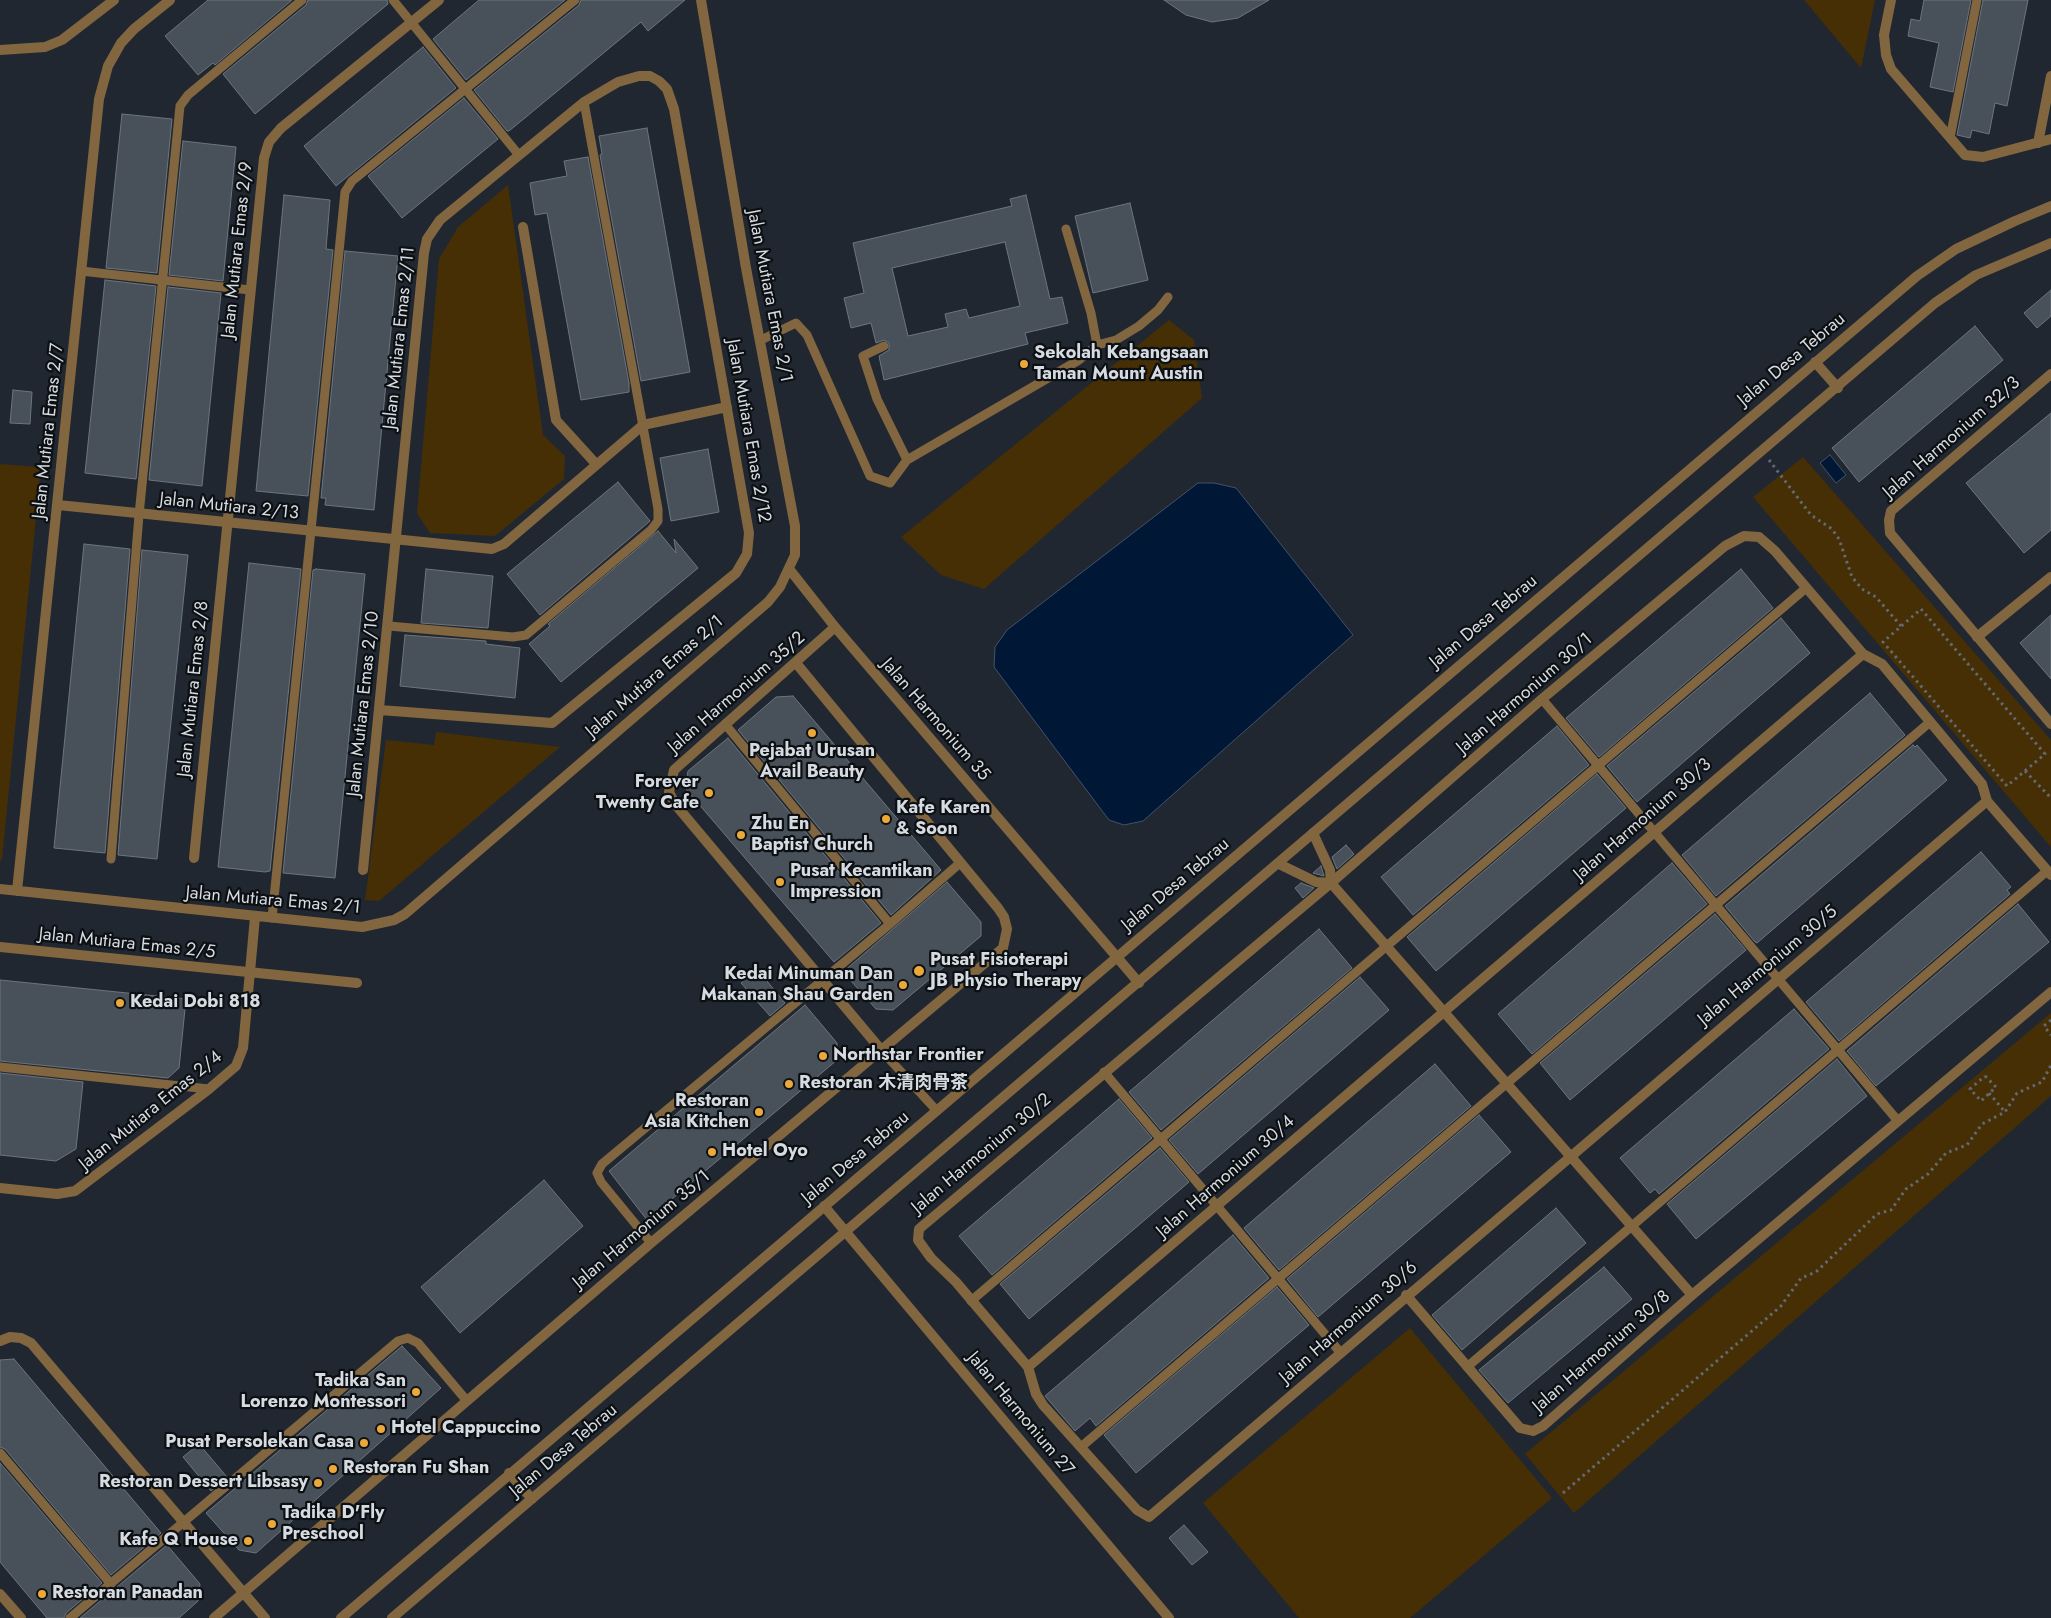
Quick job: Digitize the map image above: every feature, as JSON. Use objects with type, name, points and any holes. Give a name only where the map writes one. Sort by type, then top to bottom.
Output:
[{"type":"street","points":[[0,50],[45,48],[62,40],[114,0]]},
{"type":"street","name":"Jalan Mutiara Emas 2/7","points":[[18,891],[102,82],[108,66],[121,43],[134,29],[170,0]]},
{"type":"street","name":"Jalan Mutiara Emas 2/9","points":[[226,523],[264,158],[269,142],[281,128],[439,0]]},
{"type":"street","name":"Jalan Mutiara Emas 2/1","points":[[0,889],[255,917],[362,927],[378,925],[405,914],[768,602],[780,587],[790,570],[796,548],[795,526],[746,268],[701,0]]},
{"type":"street","points":[[1891,0],[1884,35],[1890,70],[1965,155],[1983,157],[2051,139]]},
{"type":"street","name":"Jalan Mutiara Emas 2/11","points":[[396,541],[425,246],[431,232],[440,220],[518,154],[584,102],[618,82],[639,76],[650,76]]},
{"type":"street","name":"Jalan Mutiara Emas 2/12","points":[[380,710],[552,723],[736,573],[747,554],[749,533],[672,99],[667,89],[650,76]]},
{"type":"street","points":[[2038,143],[2051,76]]},
{"type":"street","name":"Jalan Desa Tebrau","points":[[341,1618],[1917,276],[1956,249],[2051,206]]},
{"type":"street","points":[[523,227],[556,420],[596,464]]},
{"type":"street","name":"Jalan Desa Tebrau","points":[[392,1618],[1279,864],[1312,833],[1838,388],[1935,303],[1976,275],[2051,243]]},
{"type":"street","points":[[1815,362],[1838,388]]},
{"type":"street","name":"Jalan Harmonium 32/3","points":[[1977,637],[1890,532],[1890,511],[2051,374]]},
{"type":"street","points":[[643,425],[727,407]]},
{"type":"street","name":"Jalan Mutiara 2/13","points":[[58,505],[396,541],[488,549],[496,548],[643,425]]},
{"type":"street","name":"Jalan Mutiara Emas 2/8","points":[[194,858],[226,523]]},
{"type":"street","name":"Jalan Harmonium 30/1","points":[[1331,882],[1542,699],[1725,546],[1744,536],[1759,537],[1775,551],[1806,588]]},
{"type":"street","name":"Jalan Mutiara Emas 2/10","points":[[363,870],[389,626],[396,541]]},
{"type":"street","name":"Jalan Harmonium 35","points":[[790,570],[835,627],[1139,983]]},
{"type":"street","points":[[2051,577],[1977,637],[2051,724]]},
{"type":"street","points":[[1806,588],[1863,654],[1882,664],[1982,784],[1987,801],[2049,873]]},
{"type":"street","name":"Jalan Harmonium 35/2","points":[[835,627],[674,770],[669,792],[676,804],[882,1051]]},
{"type":"street","name":"Jalan Harmonium 30/3","points":[[1444,1011],[1863,654]]},
{"type":"street","name":"Jalan Harmonium 35/1","points":[[214,1618],[651,1243],[1003,948],[1007,939],[1008,929],[1004,917],[796,663]]},
{"type":"street","name":"Jalan Harmonium 30/5","points":[[1571,1156],[1987,801]]},
{"type":"street","points":[[1312,833],[1330,870],[1331,882],[1692,1295]]},
{"type":"street","points":[[1279,864],[1316,882],[1331,882]]},
{"type":"street","name":"Jalan Harmonium 30/2","points":[[1149,1516],[1137,1510],[1036,1394],[1028,1367],[956,1282],[926,1252],[918,1240],[919,1229],[1331,882]]},
{"type":"street","name":"Jalan Mutiara Emas 2/4","points":[[0,1188],[57,1194],[76,1191],[209,1089],[236,1066],[242,1054],[255,917]]},
{"type":"street","name":"Jalan Mutiara Emas 2/5","points":[[0,947],[357,983]]},
{"type":"street","name":"Jalan Harmonium 30/8","points":[[1467,1367],[1520,1428],[1533,1431],[1543,1426],[1692,1295],[2051,992]]},
{"type":"street","name":"Jalan Harmonium 30/4","points":[[1028,1367],[1444,1011]]},
{"type":"street","name":"Jalan Harmonium 30/6","points":[[1149,1516],[1571,1156]]},
{"type":"street","name":"Jalan Harmonium 27","points":[[824,1206],[1169,1618]]},
{"type":"street","points":[[1406,1295],[1467,1367]]},
{"type":"street","points":[[0,1341],[10,1337],[22,1338],[31,1344],[265,1618]]},
{"type":"street","points":[[509,1473],[532,1499]]},
{"type":"street","points":[[0,1594],[21,1618]]},
{"type":"lane","points":[[111,859],[139,515],[182,102],[302,0]]},
{"type":"lane","points":[[393,0],[518,154]]},
{"type":"lane","points":[[272,918],[345,192],[352,181],[575,0]]},
{"type":"lane","points":[[1950,138],[1978,0]]},
{"type":"lane","points":[[389,626],[513,637],[529,632],[655,526],[658,509],[584,102]]},
{"type":"lane","points":[[1066,229],[1091,313],[1097,346]]},
{"type":"lane","points":[[82,271],[163,282],[250,290]]},
{"type":"lane","points":[[761,340],[796,323],[808,335],[870,476],[890,483],[907,460],[1079,360],[1097,346],[1116,340],[1139,326],[1158,310],[1168,297]]},
{"type":"lane","points":[[884,346],[862,356],[877,399],[907,460]]},
{"type":"lane","points":[[971,1301],[1806,588]]},
{"type":"lane","points":[[1542,699],[1898,1121]]},
{"type":"lane","points":[[1081,1447],[1930,722]]},
{"type":"lane","points":[[725,724],[890,924]]},
{"type":"lane","points":[[651,1243],[601,1182],[597,1172],[602,1164],[890,924],[960,863]]},
{"type":"lane","points":[[1467,1367],[1838,1050],[2049,873]]},
{"type":"lane","name":"Jalan Harmonium 35/2","points":[[882,1051],[937,1110]]},
{"type":"lane","points":[[0,1068],[209,1089]]},
{"type":"lane","points":[[1104,1072],[1340,1352]]},
{"type":"lane","points":[[70,1618],[403,1339],[414,1340],[418,1343],[467,1401]]},
{"type":"lane","points":[[0,1453],[112,1584]]},
{"type":"path","points":[[1763,451],[1812,515],[1832,529],[1839,539],[1852,577],[1862,589],[1876,597],[1901,626]]},
{"type":"path","points":[[1921,609],[2045,754],[2007,786],[1883,642],[1901,626],[1921,609]]},
{"type":"path","points":[[2025,771],[2051,798]]},
{"type":"path","points":[[2051,1020],[2044,1026],[2051,1035]]},
{"type":"path","points":[[1563,1493],[1781,1306],[1801,1278],[1816,1272],[1878,1214],[1891,1210],[1906,1189],[1928,1174],[1946,1153],[1967,1145],[1982,1124],[2006,1112],[2017,1093],[2042,1082],[2051,1065]]},
{"type":"path","points":[[1985,1076],[1996,1087],[1989,1093],[1980,1101],[1970,1090],[1985,1076]]},
{"type":"path","points":[[1989,1093],[2006,1112]]},
{"type":"shaded area","points":[[1804,0],[1875,0],[1861,68]]},
{"type":"shaded area","points":[[508,185],[543,435],[565,456],[564,479],[495,536],[430,533],[417,513],[439,259],[458,227]]},
{"type":"shaded area","points":[[1169,320],[1194,340],[1202,398],[984,589],[941,575],[901,537]]},
{"type":"shaded area","points":[[1803,457],[2051,740],[2051,847],[1753,497]]},
{"type":"shaded area","points":[[0,464],[41,467],[2,859],[0,861]]},
{"type":"shaded area","points":[[436,732],[560,747],[379,901],[365,900],[386,740],[434,745]]},
{"type":"shaded area","points":[[2051,1013],[2051,1096],[1574,1513],[1525,1454]]},
{"type":"shaded area","points":[[1410,1328],[1552,1498],[1410,1618],[1299,1618],[1203,1503]]},
{"type":"water","points":[[1830,455],[1846,475],[1836,483],[1820,463]]},
{"type":"water","points":[[1198,483],[1214,483],[1236,488],[1353,635],[1143,821],[1124,825],[1109,820],[994,667],[995,647],[1007,630]]},
{"type":"building","points":[[208,0],[292,0],[215,65],[213,63],[198,75],[165,36]]},
{"type":"building","points":[[308,0],[387,0],[388,4],[255,114],[223,74],[306,5]]},
{"type":"building","points":[[479,0],[565,0],[466,80],[433,39]]},
{"type":"building","points":[[581,0],[685,0],[648,31],[641,22],[507,131],[474,90],[579,5]]},
{"type":"building","points":[[1164,0],[1269,0],[1238,18],[1212,22],[1186,15]]},
{"type":"building","points":[[1924,0],[1971,0],[1953,92],[1930,87],[1939,43],[1908,36],[1911,19],[1920,21]]},
{"type":"building","points":[[1983,0],[2028,0],[2007,106],[1995,103],[1989,134],[1972,130],[1970,138],[1957,135]]},
{"type":"building","points":[[423,47],[456,88],[336,186],[304,146]]},
{"type":"building","points":[[464,98],[498,139],[402,218],[368,176]]},
{"type":"building","points":[[122,114],[172,119],[157,273],[106,268]]},
{"type":"building","points":[[647,128],[690,372],[641,381],[600,155],[602,154],[599,136]]},
{"type":"building","points":[[183,141],[236,147],[223,281],[169,275]]},
{"type":"building","points":[[588,157],[629,383],[629,392],[581,400],[547,213],[535,215],[530,183],[567,176],[564,161]]},
{"type":"building","points":[[284,195],[330,200],[326,249],[333,250],[308,496],[256,491]]},
{"type":"building","points":[[1026,195],[1050,299],[1062,297],[1068,323],[1025,333],[1028,344],[884,380],[879,356],[889,350],[889,343],[884,340],[876,343],[871,323],[851,328],[844,298],[864,293],[853,243],[1012,206],[1010,199]],"holes":[[[1005,242],[1020,306],[969,318],[966,309],[945,314],[948,327],[908,336],[892,268]]]},
{"type":"building","points":[[1130,203],[1148,280],[1093,293],[1075,216]]},
{"type":"building","points":[[345,251],[398,256],[374,510],[325,505],[326,498],[321,498]]},
{"type":"building","points":[[105,280],[156,286],[136,479],[85,473]]},
{"type":"building","points":[[168,287],[221,293],[202,486],[149,480]]},
{"type":"building","points":[[2051,290],[2051,316],[2037,328],[2024,313]]},
{"type":"building","points":[[1975,326],[2003,360],[1859,482],[1832,448]]},
{"type":"building","points":[[13,390],[32,392],[30,424],[10,423]]},
{"type":"building","points":[[2051,413],[2051,530],[2024,553],[1966,483]]},
{"type":"building","points":[[708,449],[719,512],[671,521],[660,458]]},
{"type":"building","points":[[618,482],[650,521],[540,615],[507,574]]},
{"type":"building","points":[[658,531],[676,553],[674,539],[698,568],[561,682],[529,644],[550,626],[548,624]]},
{"type":"building","points":[[84,544],[130,549],[105,853],[54,848]]},
{"type":"building","points":[[142,550],[188,555],[157,859],[118,855]]},
{"type":"building","points":[[249,563],[301,569],[270,871],[265,872],[218,867]]},
{"type":"building","points":[[426,569],[493,576],[488,628],[421,623]]},
{"type":"building","points":[[1741,569],[1773,608],[1599,757],[1566,718]]},
{"type":"building","points":[[313,570],[365,574],[335,878],[283,873]]},
{"type":"building","points":[[2051,615],[2051,679],[2020,643]]},
{"type":"building","points":[[1781,618],[1810,653],[1637,802],[1607,766]]},
{"type":"building","points":[[405,635],[486,641],[486,644],[520,648],[515,698],[400,686]]},
{"type":"building","points":[[1870,693],[1905,735],[1716,896],[1682,855]]},
{"type":"building","points":[[793,696],[941,870],[891,915],[738,730],[776,697]]},
{"type":"building","points":[[1557,726],[1589,765],[1413,915],[1381,877]]},
{"type":"building","points":[[728,738],[881,923],[834,962],[685,788],[688,771]]},
{"type":"building","points":[[1913,745],[1915,747],[1917,745],[1947,780],[1757,943],[1755,942],[1725,906]]},
{"type":"building","points":[[1597,774],[1626,808],[1436,971],[1407,937]]},
{"type":"building","points":[[1346,845],[1354,854],[1337,869],[1332,857]]},
{"type":"building","points":[[1981,852],[2011,887],[2007,890],[2010,894],[1839,1041],[1806,1002]]},
{"type":"building","points":[[1672,863],[1707,904],[1532,1054],[1498,1014]]},
{"type":"building","points":[[1321,866],[1324,876],[1313,873]]},
{"type":"building","points":[[947,882],[981,922],[981,936],[893,1010],[876,1009],[843,972]]},
{"type":"building","points":[[1301,883],[1314,888],[1303,898],[1295,888]]},
{"type":"building","points":[[2018,904],[2049,942],[1876,1086],[1847,1051]]},
{"type":"building","points":[[1715,914],[1746,950],[1570,1100],[1540,1063]]},
{"type":"building","points":[[1319,929],[1352,968],[1161,1130],[1129,1092]]},
{"type":"building","points":[[757,969],[785,1003],[770,1016],[741,983]]},
{"type":"building","points":[[1360,977],[1389,1010],[1198,1174],[1169,1140]]},
{"type":"building","points":[[0,980],[186,999],[179,1068],[168,1078],[0,1061]]},
{"type":"building","points":[[805,1005],[837,1043],[837,1060],[647,1220],[609,1171]]},
{"type":"building","points":[[1794,1009],[1829,1049],[1659,1194],[1655,1189],[1650,1193],[1620,1158]]},
{"type":"building","points":[[1837,1059],[1867,1096],[1696,1239],[1667,1204]]},
{"type":"building","points":[[1435,1064],[1471,1106],[1279,1270],[1244,1228]]},
{"type":"building","points":[[0,1073],[83,1082],[76,1149],[56,1161],[0,1155]]},
{"type":"building","points":[[1119,1099],[1152,1138],[992,1275],[959,1236]]},
{"type":"building","points":[[1479,1115],[1511,1152],[1318,1317],[1287,1279]]},
{"type":"building","points":[[1160,1148],[1189,1182],[1029,1319],[1000,1284]]},
{"type":"building","points":[[544,1180],[583,1226],[460,1333],[421,1287]]},
{"type":"building","points":[[1556,1208],[1586,1243],[1462,1350],[1432,1315]]},
{"type":"building","points":[[1233,1235],[1269,1278],[1096,1426],[1090,1418],[1075,1431],[1045,1396]]},
{"type":"building","points":[[1604,1267],[1632,1299],[1508,1403],[1479,1370]]},
{"type":"building","points":[[1277,1287],[1309,1325],[1136,1473],[1104,1435]]},
{"type":"building","points":[[402,1346],[441,1388],[256,1553],[239,1550],[206,1513]]},
{"type":"building","points":[[14,1359],[161,1533],[111,1575],[5,1449],[0,1447],[0,1360]]},
{"type":"building","points":[[199,1444],[227,1477],[211,1491],[183,1457]]},
{"type":"building","points":[[0,1463],[102,1583],[66,1613],[64,1618],[47,1618],[0,1562]]},
{"type":"building","points":[[1184,1525],[1208,1552],[1192,1565],[1169,1538]]},
{"type":"building","points":[[167,1545],[200,1584],[198,1601],[179,1618],[80,1618]]},
{"type":"place","name":"Sekolah Kebangsaan Taman Mount Austin","points":[[1024,364]]},
{"type":"place","name":"Pejabat Urusan Avail Beauty","points":[[812,733]]},
{"type":"place","name":"Forever Twenty Cafe","points":[[709,793]]},
{"type":"place","name":"Kafe Karen & Soon","points":[[886,819]]},
{"type":"place","name":"Zhu En Baptist Church","points":[[741,835]]},
{"type":"place","name":"Pusat Kecantikan Impression","points":[[780,882]]},
{"type":"place","name":"Pusat Fisioterapi JB Physio Therapy","points":[[919,971]]},
{"type":"place","name":"Kedai Minuman Dan Makanan Shau Garden","points":[[903,985]]},
{"type":"place","name":"Kedai Dobi 818","points":[[120,1003]]},
{"type":"place","name":"Northstar Frontier","points":[[823,1056]]},
{"type":"place","name":"Restoran 木清肉骨茶","points":[[789,1084]]},
{"type":"place","name":"Restoran Asia Kitchen","points":[[759,1112]]},
{"type":"place","name":"Hotel Oyo","points":[[712,1152]]},
{"type":"place","name":"Tadika San Lorenzo Montessori","points":[[416,1392]]},
{"type":"place","name":"Hotel Cappuccino","points":[[381,1429]]},
{"type":"place","name":"Pusat Persolekan Casa","points":[[364,1443]]},
{"type":"place","name":"Restoran Fu Shan","points":[[333,1469]]},
{"type":"place","name":"Restoran Dessert Libsasy","points":[[318,1483]]},
{"type":"place","name":"Tadika D'Fly Preschool","points":[[272,1524]]},
{"type":"place","name":"Kafe Q House","points":[[248,1541]]},
{"type":"place","name":"Restoran Panadan","points":[[42,1594]]}]
